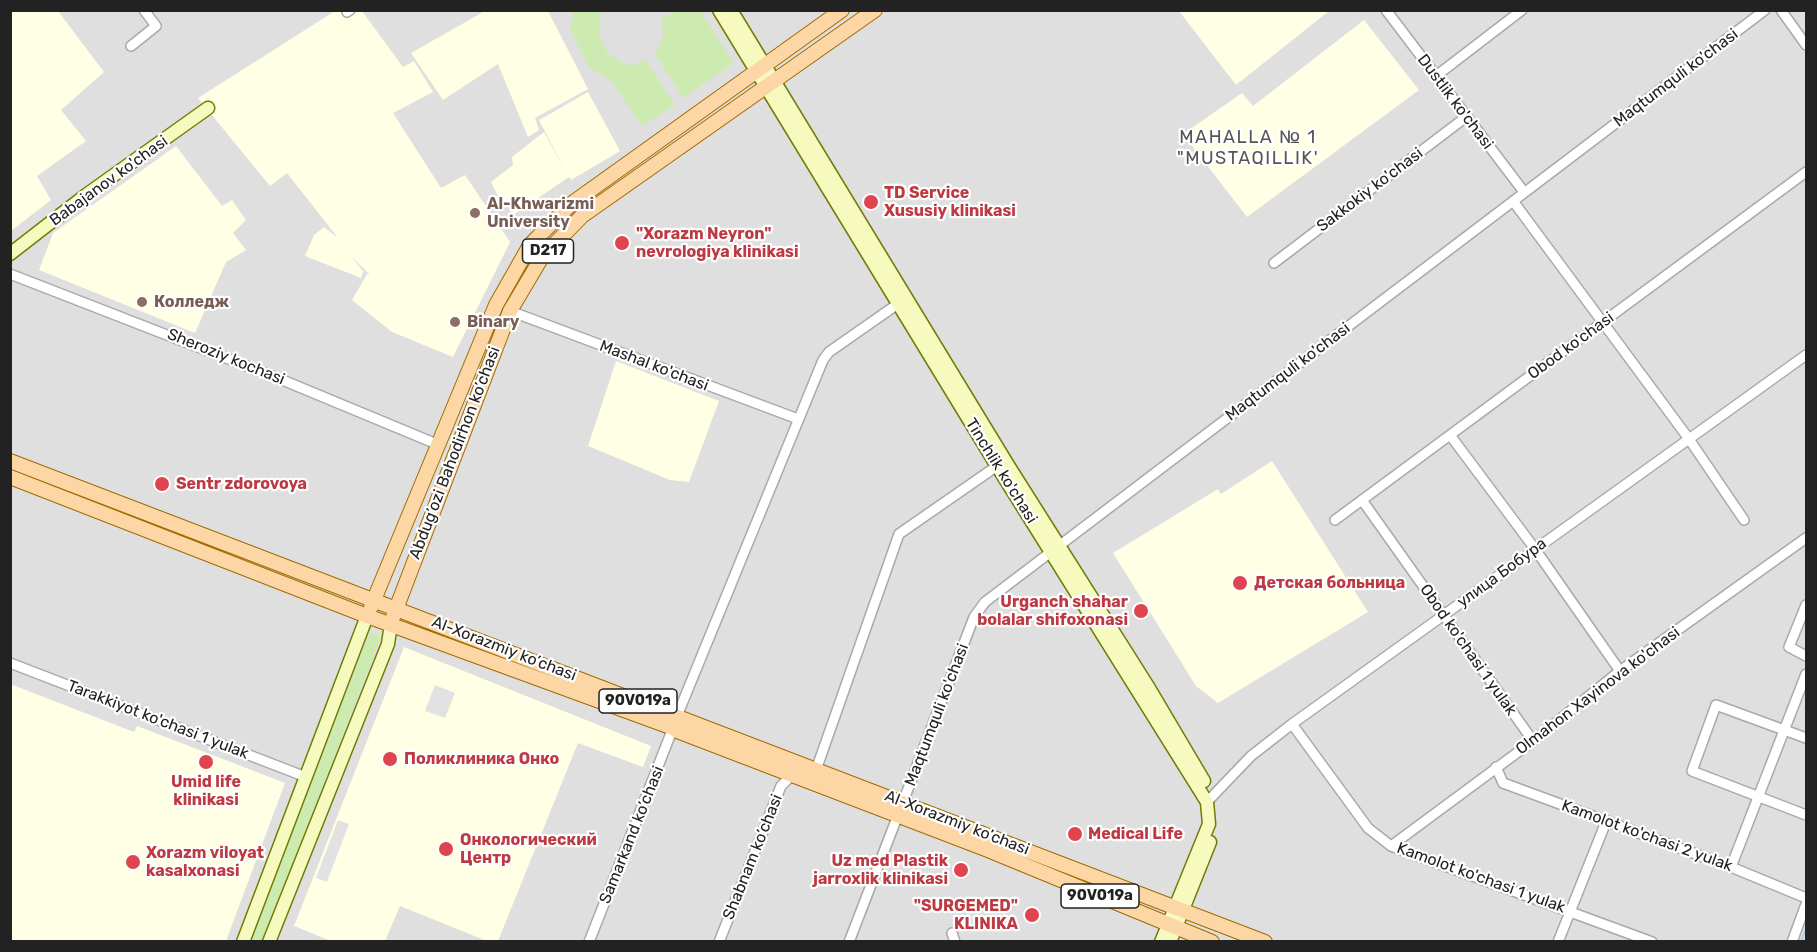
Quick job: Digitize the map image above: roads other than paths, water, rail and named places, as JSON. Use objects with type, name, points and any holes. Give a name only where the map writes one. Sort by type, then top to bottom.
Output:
[{"type":"main road","name":"Tinchlik ko'chasi","points":[[719,10],[760,67]]},
{"type":"main road","name":"Tinchlik ko'chasi","points":[[731,10],[769,83],[1008,465],[1056,549],[1210,800],[1218,809],[1217,825],[1172,926],[1161,942]]},
{"type":"main road","name":"Abdug’ozi Bahodirhon ko’chasi","points":[[243,942],[368,616],[477,350],[511,275],[530,245],[572,204],[842,10]]},
{"type":"main road","name":"Abdug’ozi Bahodirhon ko’chasi","points":[[272,941],[387,644],[396,609],[491,357],[510,310],[542,257],[582,216],[875,10]]},
{"type":"main road","name":"Babajanov ko'chasi","points":[[10,254],[86,195],[208,108]]},
{"type":"main road","name":"Tinchlik ko'chasi","points":[[903,300],[997,466],[1056,549]]},
{"type":"main road","points":[[477,350],[491,357]]},
{"type":"main road","name":"Al-Xorazmiy ko’chasi","points":[[10,460],[396,609],[675,722],[791,776],[901,809],[1180,908],[1265,942]]},
{"type":"main road","name":"Al-Xorazmiy ko’chasi","points":[[10,477],[368,616],[816,770],[901,809],[1212,942]]},
{"type":"main road","name":"Tinchlik ko'chasi","points":[[1170,942],[1172,926]]},
{"type":"street","points":[[131,46],[156,26],[144,10]]},
{"type":"street","name":"Dustlik ko'chasi","points":[[1386,10],[1524,192]]},
{"type":"street","points":[[1436,76],[1522,10]]},
{"type":"street","name":"Maqtumquli ko'chasi","points":[[849,942],[976,612],[985,602],[1765,10]]},
{"type":"street","points":[[1781,10],[1806,45]]},
{"type":"street","name":"Sakkokiy ko'chasi","points":[[1274,263],[1466,117]]},
{"type":"street","name":"Obod ko'chasi","points":[[1335,520],[1806,172]]},
{"type":"street","points":[[1513,201],[1689,439],[1744,520]]},
{"type":"street","name":"Sheroziy kochasi","points":[[10,274],[310,391],[439,446]]},
{"type":"street","name":"Samarkand ko’chasi","points":[[589,942],[798,419],[829,352],[903,300]]},
{"type":"street","name":"Mashal ko'chasi","points":[[510,310],[798,419]]},
{"type":"street","name":"улица Бобура","points":[[1210,800],[1251,756],[1292,724],[1806,355]]},
{"type":"street","points":[[1450,435],[1535,549],[1620,671]]},
{"type":"street","points":[[816,770],[899,534],[997,466]]},
{"type":"street","name":"Obod ko'chasi 1 yulak","points":[[1362,500],[1533,741]]},
{"type":"street","name":"Olmahon Xayinova ko'chasi","points":[[1391,846],[1533,741],[1620,671],[1806,538]]},
{"type":"street","points":[[1806,605],[1789,646],[1806,656]]},
{"type":"street","name":"Tarakkiyot ko'chasi 1 yulak","points":[[10,663],[306,777]]},
{"type":"street","points":[[1731,867],[1806,674]]},
{"type":"street","points":[[1806,738],[1716,705],[1692,771],[1806,815]]},
{"type":"street","name":"Kamolot ko'chasi 1 yulak","points":[[1292,724],[1368,828],[1391,846],[1652,942]]},
{"type":"street","name":"Kamolot ko'chasi 2 yulak","points":[[1496,767],[1503,783],[1731,867],[1806,898]]},
{"type":"street","name":"Shabnam ko’chasi","points":[[719,942],[781,786],[791,776]]},
{"type":"street","points":[[1558,942],[1606,822]]},
{"type":"street","points":[[1791,942],[1806,904]]},
{"type":"waterway","points":[[1801,942],[1806,928]]},
{"type":"place","name":"TD Service Xususiy klinikasi","points":[[871,202]]},
{"type":"place","name":"Al-Khwarizmi University","points":[[475,213]]},
{"type":"place","name":"\"Xorazm Neyron\" nevrologiya klinikasi","points":[[622,243]]},
{"type":"place","name":"Колледж","points":[[142,302]]},
{"type":"place","name":"Binary","points":[[455,322]]},
{"type":"place","name":"Sentr zdorovoya","points":[[162,484]]},
{"type":"place","name":"Детская больница","points":[[1240,583]]},
{"type":"place","name":"Urganch shahar bolalar shifoxonasi","points":[[1141,611]]},
{"type":"place","name":"Поликлиника Онко","points":[[390,759]]},
{"type":"place","name":"Umid life klinikasi","points":[[206,762]]},
{"type":"place","name":"Medical Life","points":[[1075,834]]},
{"type":"place","name":"Онкологический Центр","points":[[446,849]]},
{"type":"place","name":"Xorazm viloyat kasalxonasi","points":[[133,862]]},
{"type":"place","name":"Uz med Plastik jarroxlik klinikasi","points":[[961,870]]},
{"type":"place","name":"\"SURGEMED\" KLINIKA","points":[[1032,915]]},
{"type":"district","name":"MAHALLA № 1 \"MUSTAQILLIK'","points":[[1248,148]]}]
